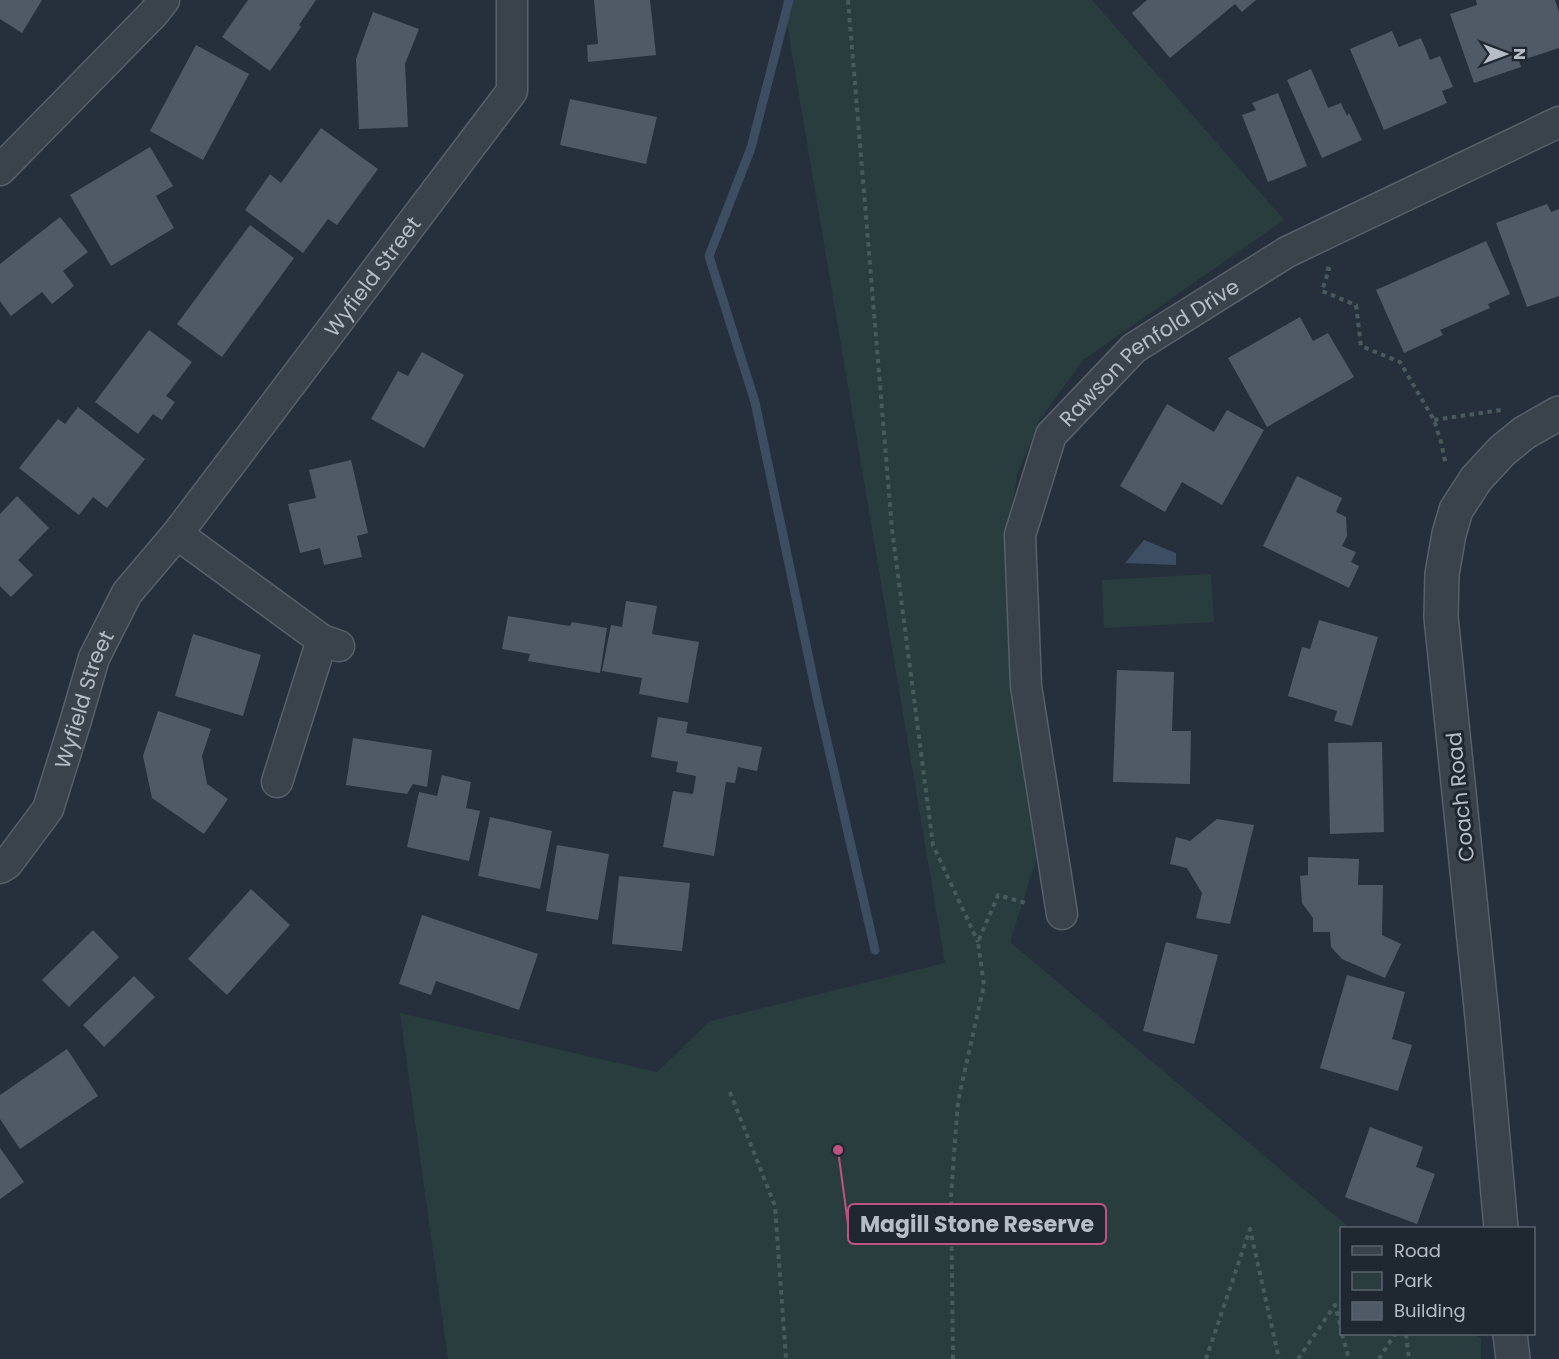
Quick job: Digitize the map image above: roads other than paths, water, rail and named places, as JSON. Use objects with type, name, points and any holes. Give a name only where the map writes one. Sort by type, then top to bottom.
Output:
[{"type":"street","points":[[0,170],[153,14],[164,0]]},
{"type":"street","name":"Wyfield Street","points":[[0,867],[7,864],[48,809],[94,658],[127,593],[177,534],[512,91],[512,0]]},
{"type":"street","name":"Rawson Penfold Drive","points":[[1062,914],[1026,686],[1020,535],[1051,435],[1134,348],[1287,252],[1559,123]]},
{"type":"street","name":"Coach Road","points":[[1501,1227],[1441,617],[1442,574],[1456,510],[1476,479],[1502,451],[1517,439],[1559,413]]},
{"type":"street","points":[[177,534],[330,643],[278,782]]},
{"type":"street","points":[[1510,1335],[1513,1359]]},
{"type":"water","points":[[1144,540],[1176,553],[1176,565],[1125,563]]},
{"type":"waterway","points":[[789,0],[751,148],[709,256],[755,402],[818,702],[875,950]]},
{"type":"place","name":"Magill Stone Reserve","points":[[838,1150]]}]
